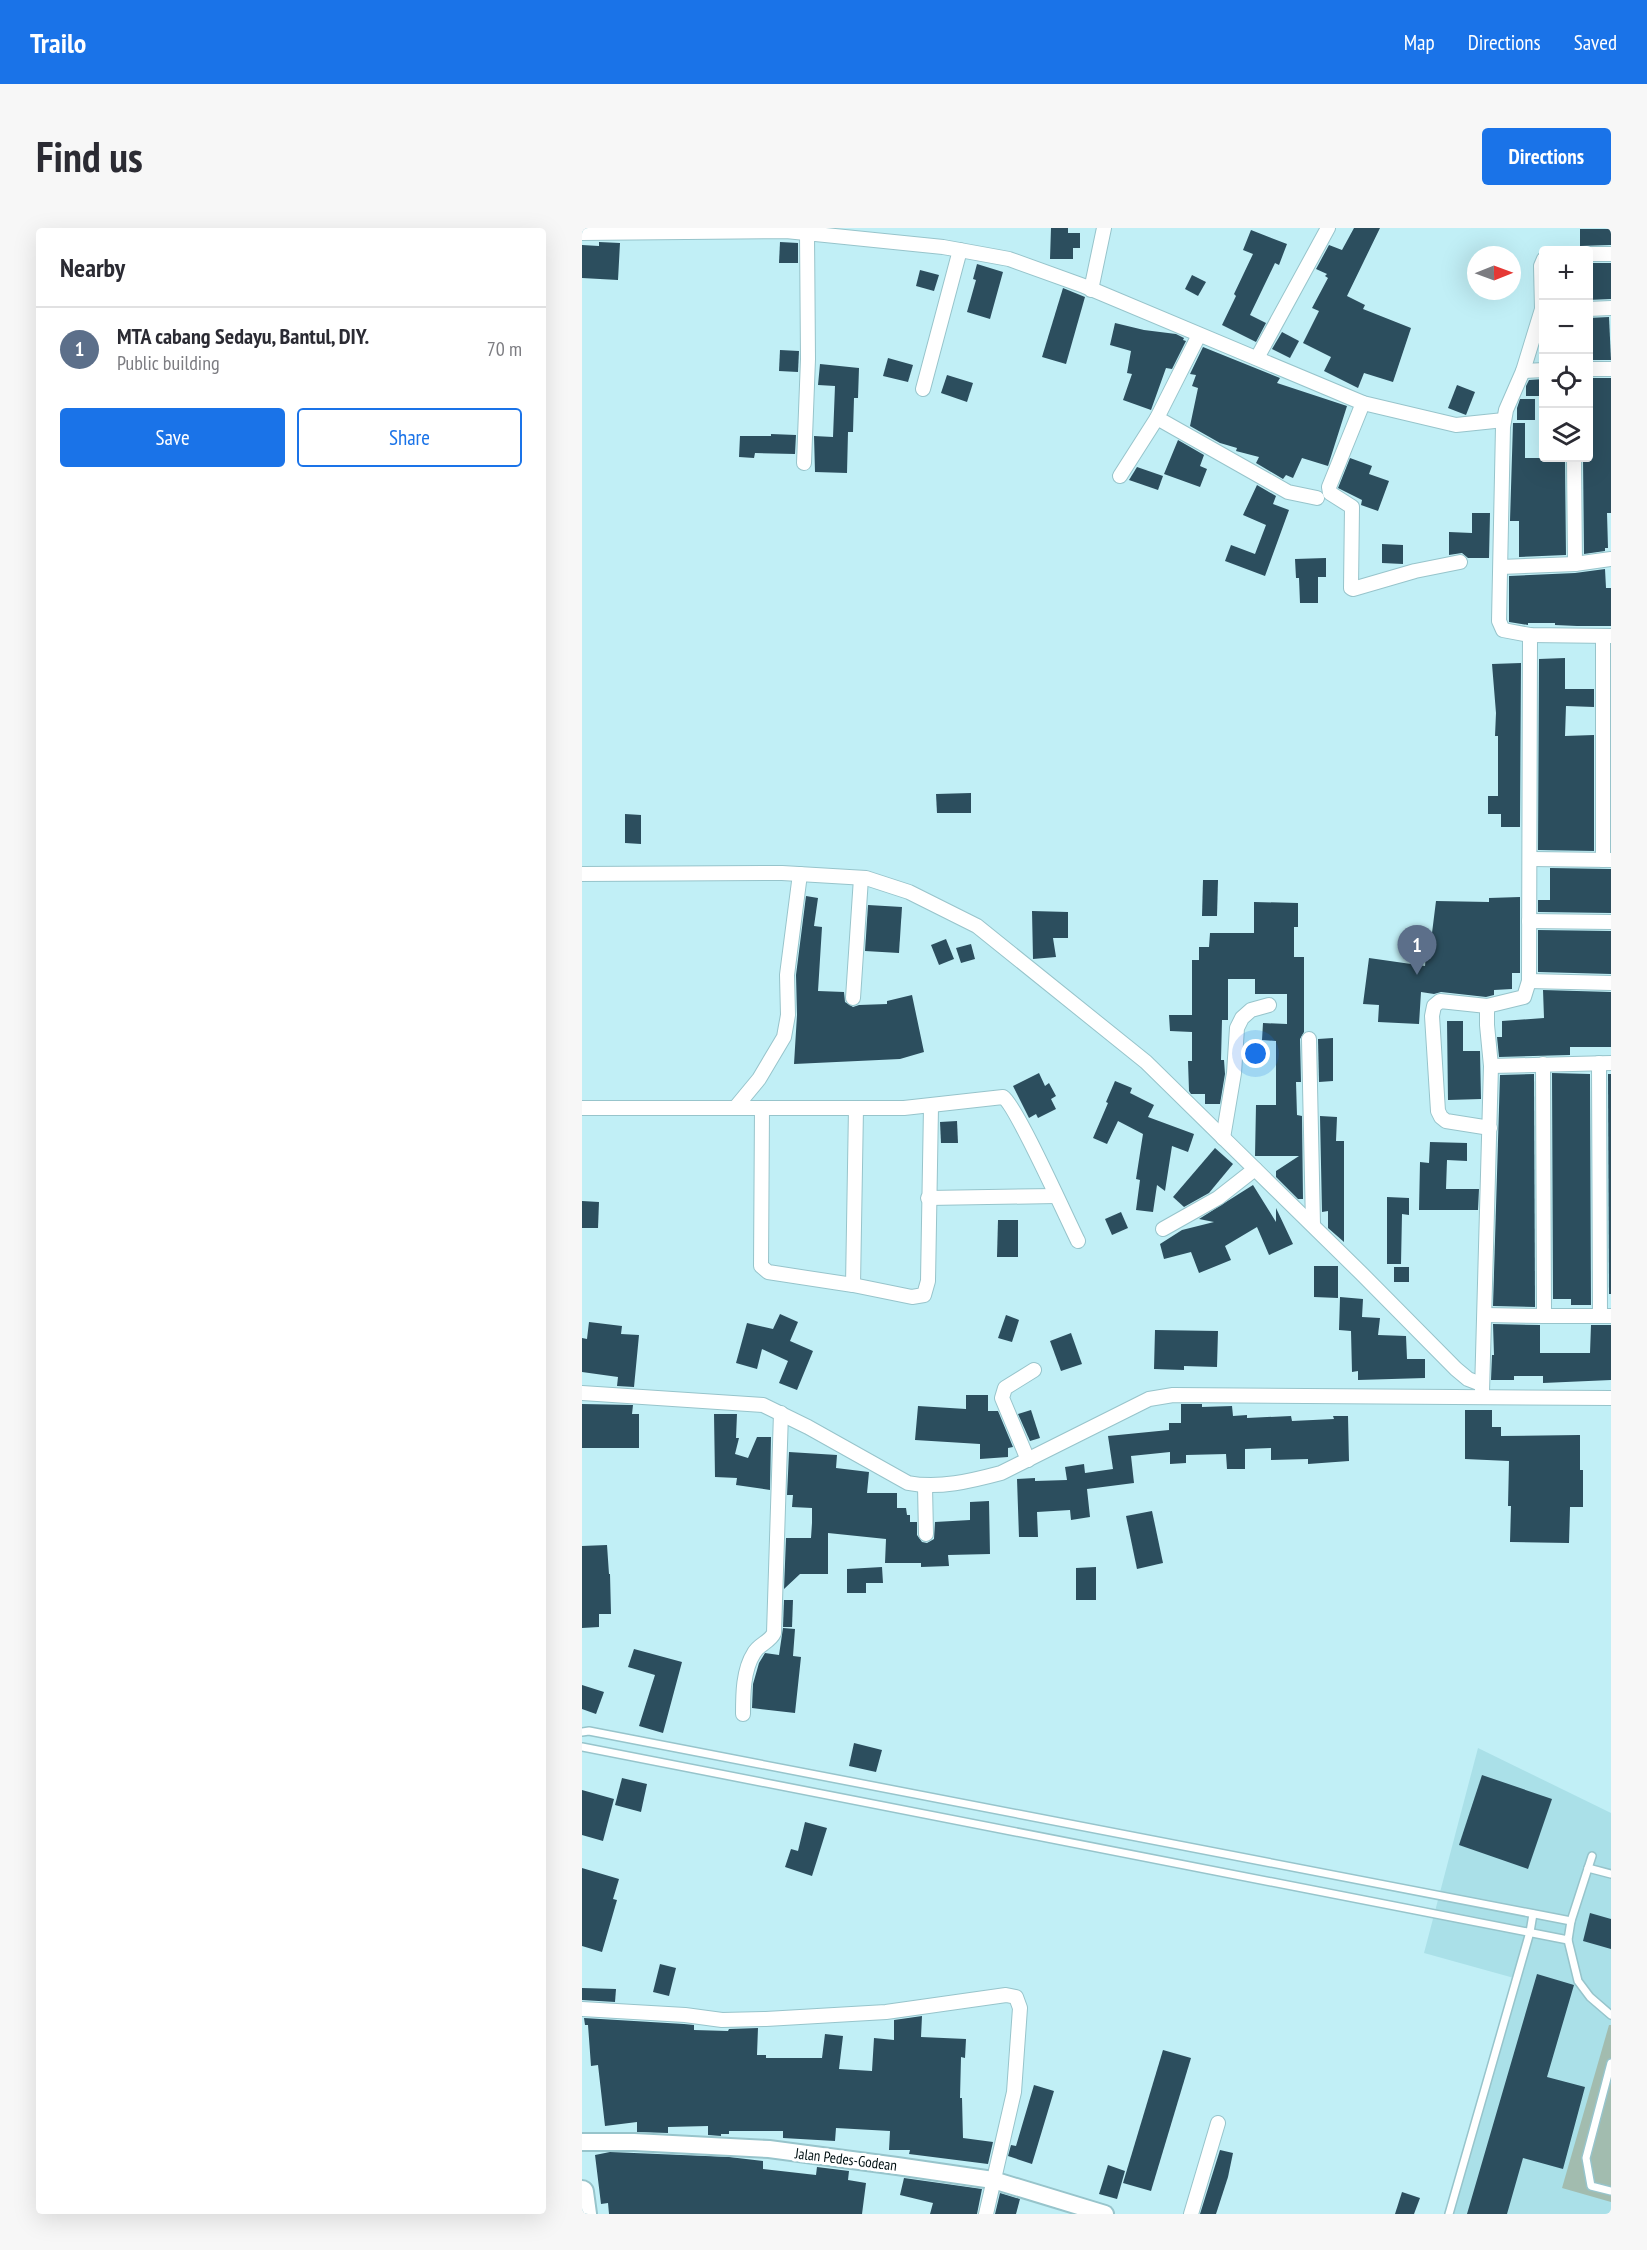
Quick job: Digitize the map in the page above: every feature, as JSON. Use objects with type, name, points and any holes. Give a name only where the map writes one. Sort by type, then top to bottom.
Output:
[{"type":"highway","points":[[582,2192],[585,2214]]},
{"type":"street","points":[[1091,290],[1104,228]]},
{"type":"street","points":[[1257,358],[1328,228]]},
{"type":"street","points":[[582,233],[786,231],[960,250],[1009,260],[1091,290],[1363,403],[1456,425],[1504,420]]},
{"type":"street","points":[[804,463],[808,359],[807,233]]},
{"type":"street","points":[[923,389],[960,250]]},
{"type":"street","points":[[1593,254],[1611,254]]},
{"type":"street","points":[[1593,309],[1611,308]]},
{"type":"street","points":[[1531,859],[1607,860],[1607,636],[1530,636],[1508,632],[1501,628],[1499,621],[1504,420],[1524,371],[1539,322]]},
{"type":"street","points":[[1120,476],[1157,418],[1199,335]]},
{"type":"street","points":[[1593,369],[1611,369]]},
{"type":"street","points":[[1524,371],[1539,370]]},
{"type":"street","points":[[1363,403],[1329,492],[1352,507],[1351,588],[1460,562]]},
{"type":"street","points":[[1157,418],[1288,492],[1317,498]]},
{"type":"street","points":[[1574,462],[1575,564]]},
{"type":"street","points":[[1501,567],[1575,564],[1611,559]]},
{"type":"street","points":[[1490,1128],[1446,1121],[1441,1117],[1438,1111],[1432,1016],[1434,1006],[1440,1001],[1487,1006],[1524,997],[1529,981],[1530,636]]},
{"type":"street","points":[[582,874],[800,874],[861,878],[909,892],[978,926],[1146,1062],[1456,1369],[1481,1390]]},
{"type":"street","points":[[735,1108],[759,1079],[784,1037],[788,1015],[787,975],[800,874]]},
{"type":"street","points":[[853,998],[861,878]]},
{"type":"street","points":[[1529,921],[1611,922]]},
{"type":"street","points":[[1529,981],[1611,983]]},
{"type":"street","points":[[1223,1138],[1234,1073],[1237,1028],[1242,1018],[1251,1010],[1269,1005]]},
{"type":"street","points":[[1481,1390],[1491,1066],[1487,1006]]},
{"type":"street","points":[[1309,1039],[1312,1226]]},
{"type":"street","points":[[1485,1316],[1606,1316],[1605,1063],[1491,1066]]},
{"type":"street","points":[[1543,1064],[1544,1316]]},
{"type":"street","points":[[582,1108],[931,1107],[998,1097],[1008,1100],[1078,1241]]},
{"type":"street","points":[[762,1108],[761,1266],[768,1272],[912,1297],[924,1295],[928,1281],[931,1107]]},
{"type":"street","points":[[853,1285],[856,1108]]},
{"type":"street","points":[[1163,1229],[1218,1198],[1255,1169]]},
{"type":"street","points":[[928,1198],[1056,1196]]},
{"type":"street","points":[[1028,1460],[1002,1398],[1005,1388],[1034,1370]]},
{"type":"street","points":[[582,1393],[633,1398],[731,1401],[763,1405],[908,1483],[925,1486],[976,1480],[1001,1473],[1149,1399],[1173,1395],[1481,1390],[1611,1398]]},
{"type":"street","points":[[743,1714],[743,1691],[754,1651],[774,1633],[781,1413]]},
{"type":"street","points":[[925,1486],[926,1534]]},
{"type":"street","points":[[582,2009],[685,2015],[722,2020],[765,2019],[886,2012],[1006,1995],[1016,1997],[1020,2008],[1014,2092],[986,2214]]},
{"type":"street","points":[[1191,2214],[1218,2123]]},
{"type":"street","name":"Jalan Pedes-Godean","points":[[582,2142],[634,2142],[769,2149],[993,2180],[1105,2214]]},
{"type":"lane","points":[[582,1732],[589,1731],[1571,1921]]},
{"type":"lane","points":[[582,1747],[1568,1940]]},
{"type":"lane","points":[[1592,1856],[1571,1921],[1568,1940],[1578,1981],[1590,1996],[1611,2015]]},
{"type":"lane","points":[[1588,1868],[1611,1874]]},
{"type":"lane","points":[[1449,2214],[1530,1932],[1533,1914]]},
{"type":"lane","points":[[1611,2063],[1586,2158],[1591,2186],[1611,2191]]},
{"type":"shaded area","points":[[1478,1748],[1611,1813],[1611,2214],[1448,2214],[1514,1978],[1424,1953]]},
{"type":"green space","points":[[1609,2025],[1611,2025],[1611,2202],[1562,2188]]},
{"type":"building","points":[[1051,228],[1068,228],[1068,233],[1080,233],[1080,248],[1073,248],[1073,259],[1050,259]]},
{"type":"building","points":[[1354,228],[1380,228],[1347,296],[1365,305],[1363,309],[1411,328],[1393,382],[1364,373],[1358,388],[1324,371],[1331,357],[1303,343],[1319,311],[1312,308],[1328,278],[1325,276],[1327,274],[1316,269],[1329,245],[1342,250]]},
{"type":"building","points":[[1580,229],[1611,229],[1611,245],[1580,246]]},
{"type":"building","points":[[1251,230],[1287,244],[1279,265],[1275,263],[1250,315],[1266,323],[1256,342],[1222,325],[1253,254],[1243,250]]},
{"type":"building","points":[[599,242],[620,243],[618,280],[582,278],[582,245],[599,246]]},
{"type":"building","points":[[780,242],[798,243],[798,263],[779,263]]},
{"type":"building","points":[[1593,263],[1611,263],[1611,299],[1593,300]]},
{"type":"building","points":[[977,264],[1003,272],[990,319],[967,312],[976,280],[973,279]]},
{"type":"building","points":[[920,270],[939,275],[934,291],[916,286]]},
{"type":"building","points":[[1192,275],[1206,282],[1198,296],[1185,289]]},
{"type":"building","points":[[1063,288],[1085,297],[1066,364],[1042,357]]},
{"type":"building","points":[[1609,317],[1611,360],[1593,360],[1593,318]]},
{"type":"building","points":[[1115,323],[1176,334],[1186,341],[1172,369],[1166,368],[1151,410],[1123,400],[1132,374],[1127,373],[1131,351],[1110,345]]},
{"type":"building","points":[[1282,332],[1299,341],[1290,358],[1272,349]]},
{"type":"building","points":[[1203,347],[1280,378],[1277,383],[1347,406],[1328,466],[1302,458],[1293,478],[1286,475],[1283,479],[1256,463],[1259,457],[1236,451],[1237,448],[1220,443],[1190,426],[1198,388],[1192,386],[1196,375],[1190,374]]},
{"type":"building","points":[[780,350],[799,351],[798,372],[779,371]]},
{"type":"building","points":[[888,358],[913,365],[908,382],[883,376]]},
{"type":"building","points":[[820,364],[859,368],[858,398],[854,398],[853,432],[848,432],[847,473],[815,472],[814,436],[833,437],[835,386],[818,385]]},
{"type":"building","points":[[947,375],[973,383],[967,402],[941,393]]},
{"type":"building","points":[[1593,378],[1611,378],[1611,513],[1607,513],[1608,548],[1605,548],[1605,551],[1584,554],[1583,462],[1593,462]]},
{"type":"building","points":[[1539,379],[1539,396],[1526,396],[1526,386],[1529,380]]},
{"type":"building","points":[[1457,385],[1475,392],[1466,415],[1448,408]]},
{"type":"building","points":[[1520,399],[1535,399],[1535,420],[1517,420]]},
{"type":"building","points":[[1513,423],[1525,423],[1525,458],[1539,458],[1539,462],[1565,462],[1566,555],[1519,557],[1519,521],[1510,521]]},
{"type":"building","points":[[771,434],[796,435],[795,454],[755,453],[754,458],[739,457],[740,436],[771,436]]},
{"type":"building","points":[[1178,440],[1204,455],[1200,466],[1207,469],[1200,487],[1164,474]]},
{"type":"building","points":[[1350,458],[1372,466],[1369,474],[1389,481],[1378,511],[1361,505],[1362,500],[1338,488]]},
{"type":"building","points":[[1137,467],[1163,476],[1158,490],[1129,480]]},
{"type":"building","points":[[1257,485],[1276,496],[1273,504],[1289,510],[1265,576],[1225,561],[1231,545],[1255,554],[1266,525],[1243,515]]},
{"type":"building","points":[[1472,513],[1490,513],[1489,558],[1468,558],[1462,553],[1449,555],[1449,532],[1472,533]]},
{"type":"building","points":[[1382,544],[1403,545],[1403,564],[1382,563]]},
{"type":"building","points":[[1326,558],[1326,577],[1318,577],[1318,603],[1300,603],[1299,578],[1296,578],[1295,559]]},
{"type":"building","points":[[1605,569],[1606,588],[1611,588],[1611,626],[1555,625],[1555,623],[1528,623],[1528,625],[1509,622],[1509,576],[1575,573]]},
{"type":"building","points":[[1565,658],[1565,689],[1594,689],[1594,707],[1566,706],[1565,736],[1594,735],[1594,851],[1538,850],[1539,659]]},
{"type":"building","points":[[1521,663],[1520,827],[1501,827],[1501,814],[1488,814],[1488,796],[1498,796],[1498,736],[1495,736],[1496,713],[1492,664]]},
{"type":"building","points":[[971,793],[971,813],[937,813],[936,794]]},
{"type":"building","points":[[625,814],[641,815],[641,844],[625,843]]},
{"type":"building","points":[[1550,868],[1611,869],[1611,913],[1538,912],[1538,900],[1550,900]]},
{"type":"building","points":[[1203,880],[1218,880],[1217,916],[1202,916]]},
{"type":"building","points":[[806,896],[818,898],[814,926],[822,927],[818,991],[844,992],[845,1002],[853,1007],[887,1004],[887,1001],[912,995],[924,1052],[900,1059],[794,1064],[797,1015],[796,975]]},
{"type":"building","points":[[1520,897],[1520,973],[1512,973],[1512,989],[1494,990],[1494,995],[1486,997],[1421,992],[1419,1024],[1378,1022],[1379,1005],[1363,1004],[1369,958],[1425,966],[1428,933],[1432,933],[1436,901],[1489,902],[1489,898]]},
{"type":"building","points":[[1254,902],[1298,903],[1298,927],[1294,927],[1294,957],[1304,957],[1304,1032],[1300,1039],[1301,1082],[1296,1082],[1297,1115],[1302,1116],[1303,1199],[1298,1199],[1276,1177],[1276,1171],[1299,1156],[1255,1156],[1256,1105],[1276,1105],[1276,1041],[1262,1040],[1263,1023],[1287,1024],[1287,994],[1255,994],[1255,979],[1228,979],[1228,1020],[1222,1020],[1221,1060],[1224,1060],[1225,1074],[1220,1104],[1205,1104],[1205,1094],[1191,1094],[1188,1061],[1192,1061],[1192,1032],[1170,1031],[1169,1015],[1192,1015],[1192,960],[1199,960],[1199,947],[1209,947],[1210,933],[1254,933]]},
{"type":"building","points":[[868,905],[902,907],[899,953],[865,951]]},
{"type":"building","points":[[1032,911],[1068,912],[1068,938],[1053,938],[1056,957],[1033,959]]},
{"type":"building","points":[[1538,930],[1611,931],[1611,974],[1538,972]]},
{"type":"building","points":[[946,939],[954,959],[939,965],[931,945]]},
{"type":"building","points":[[971,944],[975,959],[961,963],[956,948]]},
{"type":"building","points":[[1543,990],[1611,992],[1611,1047],[1570,1047],[1570,1055],[1499,1057],[1497,1037],[1502,1037],[1502,1021],[1544,1018]]},
{"type":"building","points":[[1447,1021],[1463,1021],[1463,1051],[1480,1051],[1481,1099],[1448,1100]]},
{"type":"building","points":[[1333,1038],[1333,1081],[1319,1082],[1318,1039]]},
{"type":"building","points":[[1039,1073],[1045,1086],[1049,1083],[1056,1096],[1051,1099],[1056,1109],[1038,1118],[1036,1114],[1029,1118],[1013,1086]]},
{"type":"building","points":[[1552,1073],[1590,1074],[1591,1305],[1571,1305],[1571,1299],[1553,1299]]},
{"type":"building","points":[[1534,1074],[1535,1307],[1493,1306],[1500,1075]]},
{"type":"building","points":[[1608,1074],[1611,1074],[1611,1294],[1609,1294]]},
{"type":"building","points":[[1115,1081],[1132,1088],[1130,1093],[1154,1105],[1148,1117],[1194,1134],[1188,1152],[1172,1146],[1165,1191],[1157,1185],[1153,1212],[1136,1210],[1140,1180],[1136,1179],[1143,1134],[1118,1121],[1107,1144],[1093,1138]]},
{"type":"building","points":[[1320,1116],[1337,1117],[1336,1141],[1344,1141],[1344,1242],[1328,1228],[1328,1211],[1322,1212]]},
{"type":"building","points":[[957,1121],[958,1143],[941,1143],[940,1122]]},
{"type":"building","points":[[1430,1142],[1467,1143],[1467,1161],[1447,1160],[1446,1189],[1479,1189],[1478,1210],[1419,1210],[1420,1162],[1429,1163]]},
{"type":"building","points":[[1215,1148],[1233,1164],[1209,1193],[1184,1207],[1173,1197]]},
{"type":"building","points":[[1253,1185],[1276,1222],[1276,1208],[1293,1244],[1269,1255],[1257,1227],[1225,1246],[1231,1260],[1199,1273],[1191,1252],[1164,1259],[1160,1244],[1182,1230],[1214,1222],[1199,1219]]},
{"type":"building","points":[[1387,1197],[1409,1198],[1409,1215],[1402,1214],[1401,1264],[1387,1264]]},
{"type":"building","points":[[582,1201],[599,1202],[598,1228],[582,1228]]},
{"type":"building","points":[[1121,1212],[1128,1228],[1112,1235],[1105,1219]]},
{"type":"building","points":[[998,1220],[1018,1220],[1018,1257],[997,1257]]},
{"type":"building","points":[[1314,1266],[1338,1266],[1338,1298],[1314,1297]]},
{"type":"building","points":[[1394,1267],[1409,1267],[1409,1282],[1394,1282]]},
{"type":"building","points":[[1340,1297],[1363,1299],[1362,1317],[1380,1318],[1378,1335],[1406,1336],[1407,1359],[1425,1359],[1425,1378],[1358,1380],[1358,1371],[1352,1372],[1351,1331],[1339,1330]]},
{"type":"building","points":[[780,1314],[798,1322],[790,1341],[813,1351],[797,1390],[779,1383],[788,1361],[762,1349],[757,1369],[736,1363],[747,1323],[773,1329]]},
{"type":"building","points":[[1006,1315],[1019,1320],[1012,1342],[998,1338]]},
{"type":"building","points":[[589,1322],[622,1326],[621,1334],[639,1335],[634,1387],[617,1386],[618,1377],[582,1372],[582,1338],[587,1339]]},
{"type":"building","points":[[1493,1324],[1540,1325],[1540,1353],[1590,1353],[1591,1325],[1611,1325],[1611,1380],[1543,1383],[1543,1376],[1514,1376],[1514,1380],[1491,1380],[1492,1355],[1494,1355]]},
{"type":"building","points":[[1155,1330],[1218,1331],[1217,1367],[1184,1366],[1184,1370],[1154,1369]]},
{"type":"building","points":[[1071,1333],[1082,1364],[1061,1371],[1050,1341]]},
{"type":"building","points":[[966,1395],[988,1395],[988,1411],[998,1411],[1013,1447],[1008,1448],[1008,1457],[980,1459],[980,1444],[915,1440],[918,1406],[966,1409]]},
{"type":"building","points":[[582,1404],[633,1405],[632,1414],[639,1414],[639,1448],[582,1448]]},
{"type":"building","points":[[1181,1404],[1202,1404],[1202,1407],[1232,1406],[1233,1416],[1247,1415],[1247,1418],[1291,1416],[1292,1421],[1348,1416],[1349,1461],[1308,1464],[1308,1459],[1271,1460],[1271,1448],[1245,1449],[1245,1469],[1227,1469],[1226,1454],[1186,1455],[1186,1463],[1170,1464],[1170,1452],[1131,1456],[1134,1483],[1087,1489],[1090,1517],[1071,1520],[1070,1510],[1037,1512],[1038,1537],[1019,1537],[1017,1479],[1067,1480],[1065,1467],[1084,1464],[1085,1473],[1113,1469],[1108,1436],[1169,1430],[1169,1423],[1181,1423]]},
{"type":"building","points":[[1031,1410],[1040,1438],[1030,1441],[1018,1414]]},
{"type":"building","points":[[1465,1410],[1492,1410],[1492,1427],[1501,1427],[1501,1436],[1580,1435],[1583,1507],[1570,1507],[1569,1543],[1510,1542],[1509,1461],[1465,1459]]},
{"type":"building","points":[[714,1414],[737,1414],[736,1438],[739,1438],[735,1454],[748,1458],[757,1437],[771,1437],[770,1490],[736,1485],[737,1478],[715,1477]]},
{"type":"building","points":[[789,1452],[837,1455],[836,1468],[869,1472],[867,1493],[897,1493],[897,1508],[906,1508],[907,1515],[910,1515],[910,1522],[917,1522],[917,1535],[922,1542],[927,1543],[934,1539],[935,1522],[970,1520],[970,1502],[989,1501],[990,1554],[948,1555],[949,1566],[921,1567],[921,1563],[885,1563],[886,1539],[828,1533],[828,1574],[800,1574],[784,1589],[786,1538],[811,1538],[812,1523],[812,1508],[792,1507],[793,1495],[787,1495]]},
{"type":"building","points":[[1152,1511],[1163,1563],[1137,1569],[1126,1516]]},
{"type":"building","points":[[607,1545],[611,1614],[599,1614],[599,1627],[582,1628],[582,1546]]},
{"type":"building","points":[[882,1567],[883,1583],[866,1583],[866,1593],[847,1593],[847,1569]]},
{"type":"building","points":[[1096,1567],[1096,1600],[1076,1600],[1076,1568]]},
{"type":"building","points":[[784,1600],[793,1600],[792,1627],[783,1627]]},
{"type":"building","points":[[783,1628],[795,1629],[793,1656],[801,1657],[795,1713],[752,1708],[753,1684],[759,1663],[765,1653],[779,1655]]},
{"type":"building","points":[[634,1649],[682,1662],[663,1733],[639,1726],[655,1675],[628,1667]]},
{"type":"building","points":[[582,1685],[604,1692],[596,1714],[582,1709]]},
{"type":"building","points":[[854,1743],[882,1750],[876,1772],[849,1766]]},
{"type":"building","points":[[1482,1775],[1552,1799],[1528,1869],[1459,1845]]},
{"type":"building","points":[[622,1778],[647,1784],[641,1812],[615,1805]]},
{"type":"building","points":[[582,1790],[614,1799],[603,1841],[582,1835]]},
{"type":"building","points":[[805,1822],[827,1828],[812,1876],[785,1867],[791,1849],[798,1851]]},
{"type":"building","points":[[582,1868],[619,1879],[613,1899],[617,1900],[602,1952],[582,1946]]},
{"type":"building","points":[[1590,1913],[1611,1919],[1611,1949],[1583,1941]]},
{"type":"building","points":[[660,1964],[676,1968],[669,1996],[653,1992]]},
{"type":"building","points":[[1537,1974],[1574,1985],[1547,2077],[1585,2087],[1563,2169],[1523,2158],[1507,2214],[1467,2214]]},
{"type":"building","points":[[582,1988],[616,1989],[615,2002],[582,2000]]},
{"type":"building","points":[[922,2016],[921,2037],[966,2039],[965,2058],[961,2057],[960,2098],[962,2098],[963,2138],[993,2142],[988,2164],[909,2154],[910,2150],[889,2150],[890,2131],[836,2128],[835,2141],[783,2138],[783,2131],[729,2131],[729,2134],[721,2134],[721,2136],[708,2135],[708,2126],[668,2127],[668,2133],[637,2132],[637,2122],[605,2126],[598,2065],[591,2066],[588,2025],[585,2025],[584,2018],[694,2025],[694,2030],[728,2031],[729,2029],[758,2028],[757,2055],[766,2055],[766,2058],[822,2058],[825,2034],[843,2036],[839,2069],[872,2071],[874,2038],[894,2040],[894,2020]]},
{"type":"building","points":[[1163,2050],[1191,2058],[1151,2191],[1123,2183]]},
{"type":"building","points":[[1034,2085],[1054,2091],[1032,2164],[1008,2156],[1011,2145],[1016,2146]]},
{"type":"building","points":[[1220,2150],[1233,2153],[1228,2177],[1216,2214],[1200,2214]]},
{"type":"building","points":[[610,2152],[729,2157],[763,2161],[763,2169],[816,2175],[817,2167],[849,2171],[848,2180],[866,2183],[862,2214],[609,2214],[608,2203],[601,2204],[595,2155]]},
{"type":"building","points":[[1108,2165],[1125,2171],[1117,2199],[1099,2194]]},
{"type":"building","points":[[904,2178],[982,2189],[977,2214],[930,2214],[933,2203],[900,2195]]},
{"type":"building","points":[[1402,2192],[1420,2198],[1414,2214],[1395,2214]]},
{"type":"building","points":[[1000,2193],[1020,2199],[1016,2214],[995,2214]]},
{"type":"place","name":"MTA cabang Sedayu, Bantul, DIY.","points":[[1417,975]]}]
